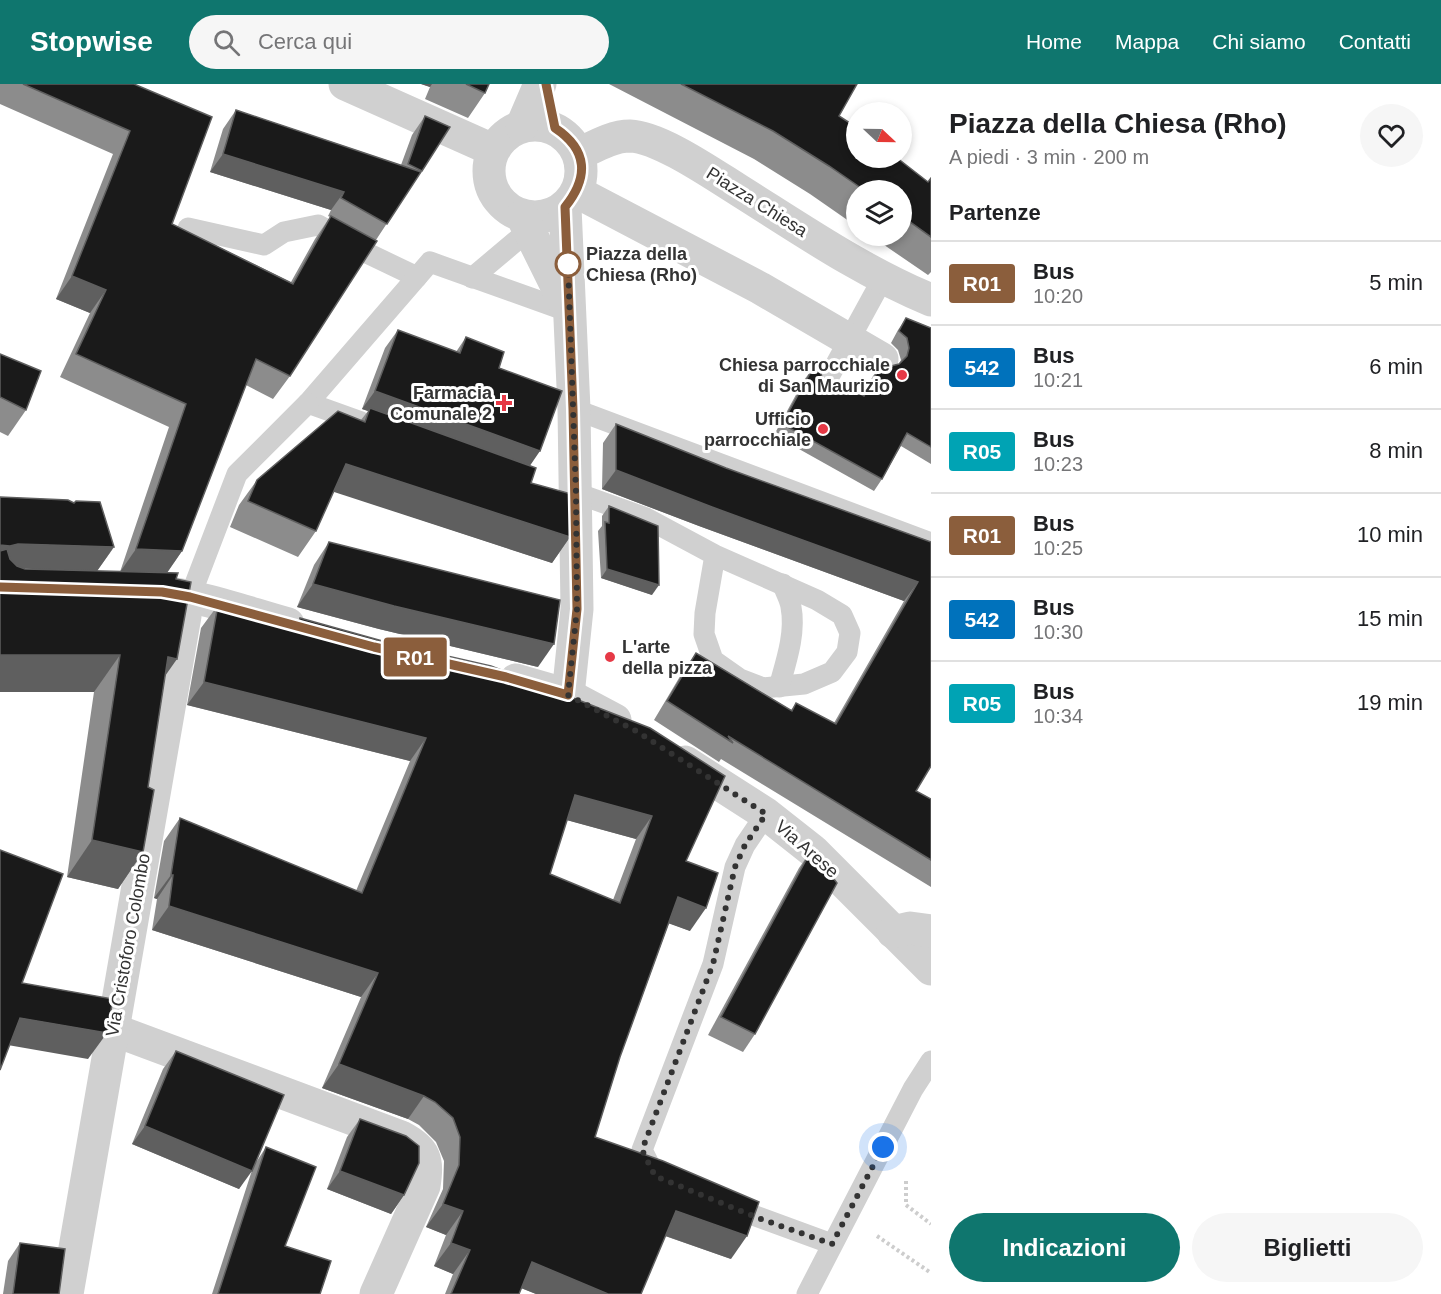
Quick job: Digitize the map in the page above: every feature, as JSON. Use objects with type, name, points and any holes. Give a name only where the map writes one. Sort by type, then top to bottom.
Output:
[{"type":"street","points":[[345,84],[493,150]]},
{"type":"street","points":[[522,126],[540,84]]},
{"type":"street","points":[[546,84],[555,128]]},
{"type":"street","points":[[568,695],[577,609],[568,495],[573,409],[570,312],[571,199],[582,168],[579,154],[569,139],[555,128],[533,124],[522,126],[510,131],[500,139],[493,150],[489,165],[490,181],[496,197],[526,223],[570,312]]},
{"type":"street","name":"Piazza Chiesa","points":[[579,154],[610,139],[628,136],[642,137],[663,146],[706,171],[883,278],[931,300]]},
{"type":"street","points":[[526,223],[552,215],[571,199]]},
{"type":"street","points":[[571,199],[760,288],[882,360]]},
{"type":"street","points":[[117,591],[162,592],[190,597],[316,631]]},
{"type":"street","name":"Via Cristoforo Colombo","points":[[68,1294],[181,630],[190,597]]},
{"type":"street","name":"Via Arese","points":[[483,672],[568,695],[655,743],[766,814],[813,851],[931,969]]},
{"type":"street","points":[[893,932],[910,928],[931,931]]},
{"type":"street","points":[[114,1030],[415,1144],[424,1155],[427,1169],[424,1186],[376,1294]]},
{"type":"lane","points":[[472,278],[526,223]]},
{"type":"lane","points":[[188,228],[264,245],[285,232],[318,225],[369,254],[417,277]]},
{"type":"lane","points":[[190,597],[237,474],[308,403],[430,262],[570,312]]},
{"type":"lane","points":[[825,384],[883,278]]},
{"type":"lane","points":[[308,403],[375,428]]},
{"type":"lane","points":[[573,409],[931,543]]},
{"type":"lane","points":[[568,495],[646,518],[715,555],[817,600],[842,615],[850,633],[847,652],[832,672],[804,684],[763,688],[740,679],[713,660],[704,634],[715,555]]},
{"type":"lane","points":[[778,687],[787,660],[791,628],[791,607],[783,584]]},
{"type":"lane","points":[[675,1185],[655,1176],[642,1150],[713,964],[735,867],[745,845],[766,814]]},
{"type":"lane","points":[[807,1294],[913,1089],[931,1060]]},
{"type":"lane","points":[[706,1197],[832,1244]]},
{"type":"path","points":[[901,1182],[906,1171],[906,1205],[931,1224]]},
{"type":"path","points":[[875,1235],[931,1273]]},
{"type":"building","points":[[23,84],[134,84],[212,117],[172,224],[293,284],[331,216],[377,241],[290,376],[256,359],[182,551],[136,549],[186,404],[76,354],[106,290],[72,276],[130,131]]},
{"type":"building","points":[[466,84],[489,84],[485,93]]},
{"type":"building","points":[[681,84],[857,84],[839,116],[846,121],[846,168],[910,168],[928,182],[931,178],[931,237],[912,223],[912,180],[849,180],[773,131]]},
{"type":"building","points":[[236,110],[421,172],[387,224],[341,198],[344,192],[223,154]]},
{"type":"building","points":[[425,116],[450,127],[422,171],[408,164]]},
{"type":"building","points":[[906,318],[931,328],[931,447],[907,433],[882,479],[782,424],[813,368],[821,373],[827,383],[833,385],[840,383],[864,396],[882,364],[891,366],[899,364],[907,356],[909,348],[907,338],[899,331]]},
{"type":"building","points":[[398,330],[460,353],[466,337],[504,352],[499,368],[562,391],[540,451],[375,391]]},
{"type":"building","points":[[0,354],[41,371],[26,410],[0,397]]},
{"type":"building","points":[[370,408],[536,468],[531,483],[575,495],[570,537],[346,464],[316,531],[248,501],[257,480],[338,411],[365,422]]},
{"type":"building","points":[[616,424],[726,468],[931,542],[931,766],[916,791],[931,799],[931,860],[728,736],[733,743],[667,701],[696,653],[792,711],[796,703],[836,724],[918,582],[616,470]]},
{"type":"building","points":[[0,497],[68,500],[74,503],[76,501],[100,502],[114,547],[0,545]]},
{"type":"building","points":[[609,506],[658,526],[659,585],[607,569],[605,522],[609,523]]},
{"type":"building","points":[[329,542],[560,600],[554,644],[313,584]]},
{"type":"building","points":[[7,549],[10,559],[17,566],[25,569],[178,573],[176,579],[191,582],[177,659],[168,657],[148,787],[154,790],[143,852],[92,840],[120,655],[0,655],[0,551]]},
{"type":"building","points":[[218,605],[298,625],[300,618],[386,642],[491,666],[650,728],[725,776],[686,861],[718,873],[706,908],[678,897],[620,1057],[595,1137],[663,1161],[759,1202],[747,1236],[676,1211],[641,1294],[608,1294],[532,1262],[519,1294],[451,1294],[470,1250],[451,1243],[463,1211],[443,1204],[459,1165],[460,1137],[453,1118],[435,1102],[424,1096],[339,1064],[378,973],[169,906],[173,875],[171,875],[180,818],[362,893],[426,738],[204,682]],"holes":[[[575,795],[652,816],[620,903],[550,874]]]},
{"type":"building","points":[[812,849],[837,883],[755,1034],[721,1017]]},
{"type":"building","points":[[0,850],[63,874],[22,983],[113,999],[107,1033],[20,1018],[0,1070]]},
{"type":"building","points":[[176,1051],[284,1095],[252,1171],[145,1126]]},
{"type":"building","points":[[360,1119],[406,1136],[419,1146],[419,1163],[404,1195],[340,1171]]},
{"type":"building","points":[[266,1147],[316,1167],[285,1246],[331,1261],[320,1294],[218,1294]]},
{"type":"building","points":[[20,1243],[65,1249],[59,1294],[13,1294]]},
{"type":"bus line","name":"R01","points":[[0,587],[162,592],[190,597],[374,647],[506,677],[568,695],[577,609],[576,493],[565,207],[577,192],[582,168],[579,154],[573,144],[565,134],[555,128],[546,84]]},
{"type":"place","name":"Piazza della Chiesa (Rho)","points":[[568,264]]},
{"type":"place","name":"Chiesa parrocchiale di San Maurizio","points":[[902,375]]},
{"type":"place","name":"Farmacia Comunale 2","points":[[504,403]]},
{"type":"place","name":"Ufficio parrocchiale","points":[[823,429]]},
{"type":"place","name":"L'arte della pizza","points":[[610,657]]},
{"type":"route","points":[[568,264],[576,493],[577,609],[568,695],[636,731],[766,814],[745,845],[735,867],[713,964],[642,1150],[655,1176],[758,1218],[832,1244],[883,1147]]}]
